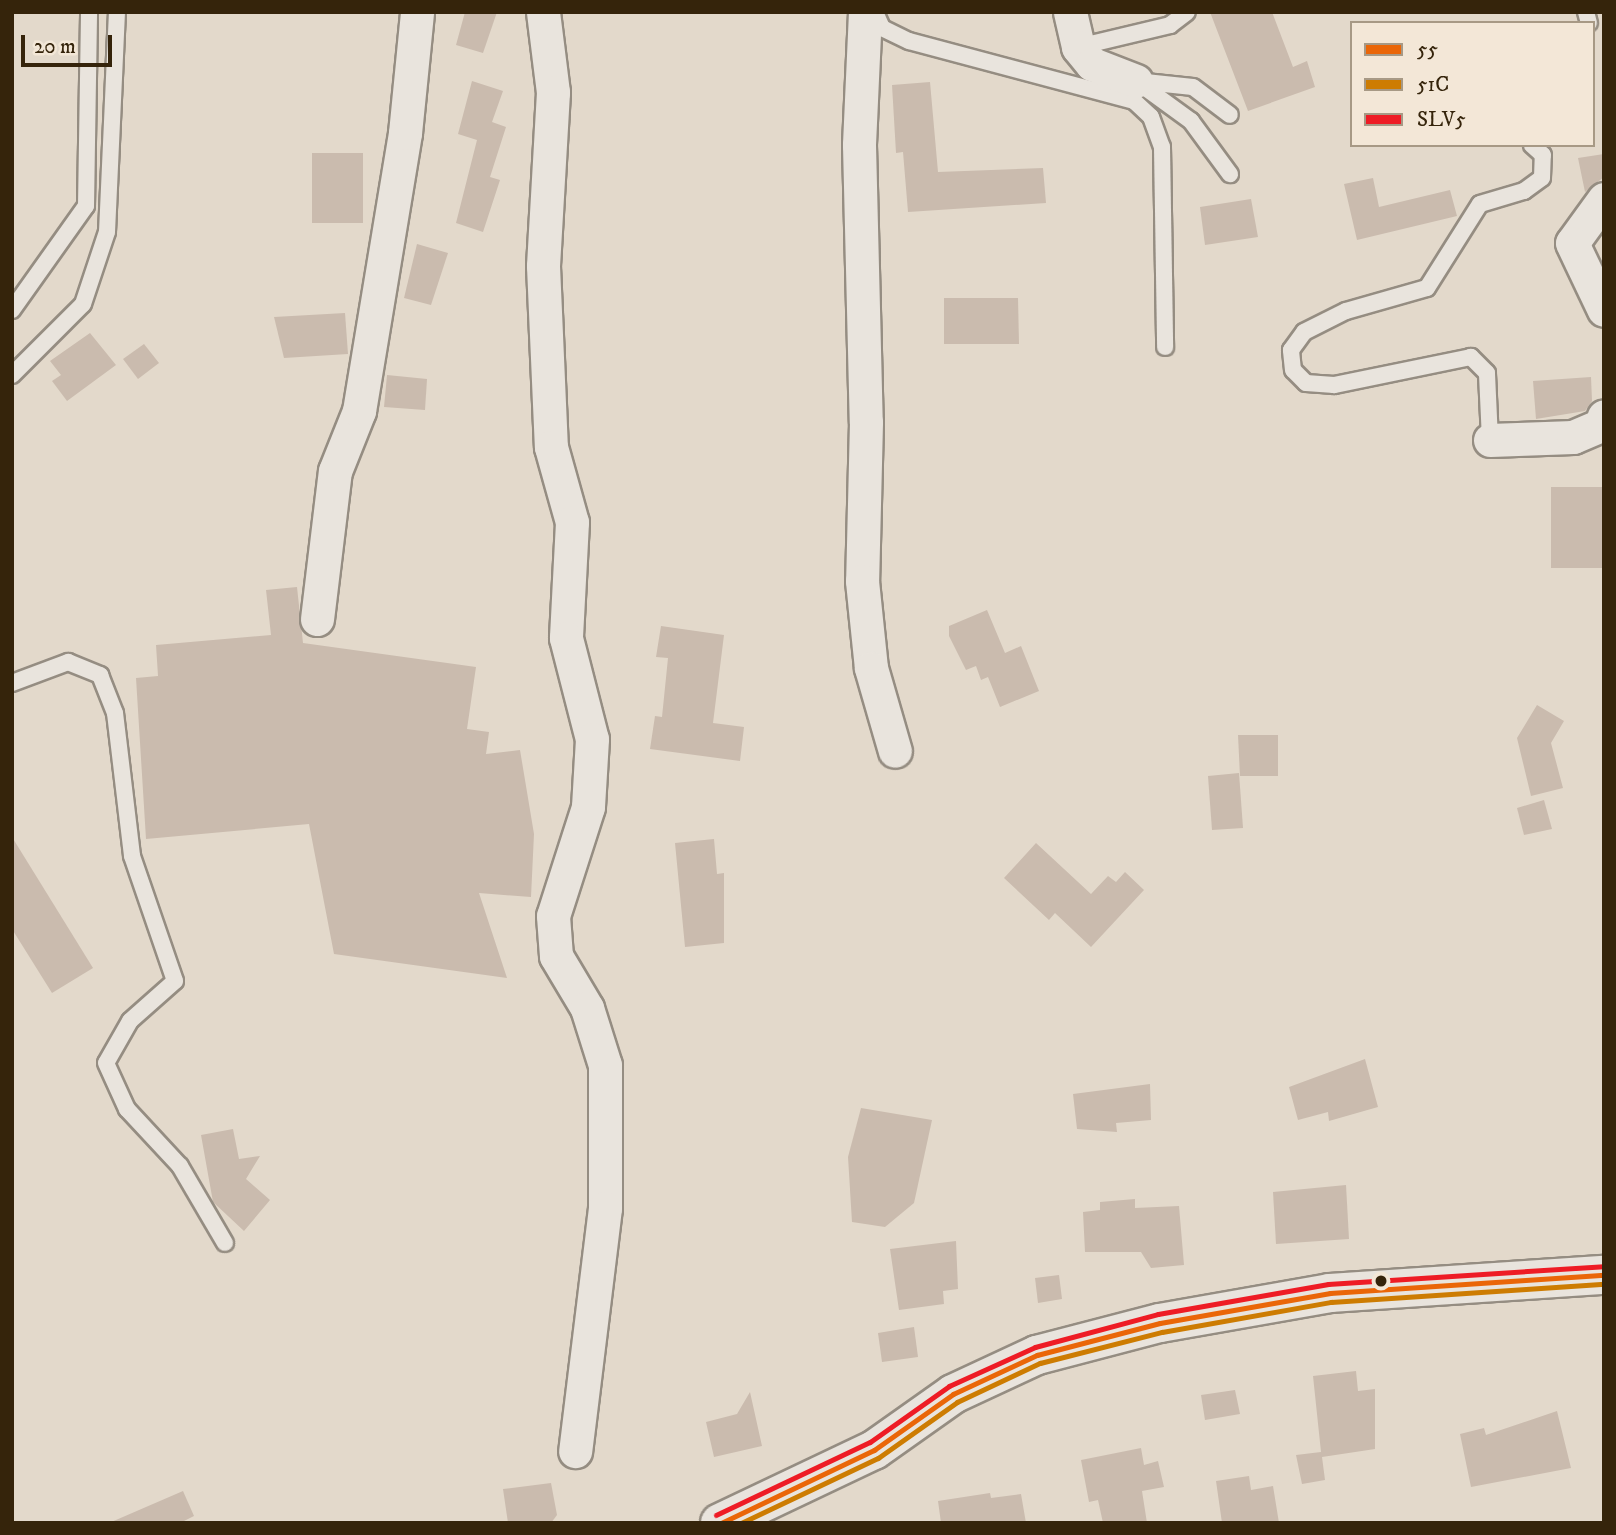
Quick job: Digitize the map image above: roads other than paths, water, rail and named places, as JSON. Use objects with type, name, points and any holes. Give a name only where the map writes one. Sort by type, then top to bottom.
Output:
[{"type":"street","points":[[317,619],[335,471],[359,411],[405,133],[417,12]]},
{"type":"street","points":[[543,12],[553,93],[543,266],[551,447],[572,522],[566,638],[592,738],[587,807],[553,916],[556,956],[587,1008],[605,1065],[605,1208],[575,1451]]},
{"type":"street","points":[[865,12],[859,145],[866,422],[862,581],[871,668],[895,751]]},
{"type":"street","points":[[1070,12],[1077,47],[1093,64],[1136,82]]},
{"type":"street","points":[[1604,199],[1572,243],[1604,310]]},
{"type":"street","points":[[1490,440],[1573,437],[1601,425],[1604,416]]},
{"type":"street","points":[[720,1523],[874,1450],[953,1394],[1037,1355],[1160,1323],[1330,1293],[1604,1275]]},
{"type":"lane","points":[[12,310],[86,206],[89,12]]},
{"type":"lane","points":[[12,375],[83,304],[107,232],[117,12]]},
{"type":"lane","points":[[875,12],[882,28],[909,41],[1133,102],[1151,117],[1162,147],[1165,346]]},
{"type":"lane","points":[[1077,47],[1170,25],[1187,12]]},
{"type":"lane","points":[[1136,82],[1193,87],[1230,115]]},
{"type":"lane","points":[[1136,82],[1191,121],[1230,174]]},
{"type":"lane","points":[[1490,440],[1487,373],[1471,357],[1334,386],[1306,383],[1293,370],[1291,350],[1304,332],[1346,311],[1427,288],[1480,204],[1524,191],[1542,178],[1543,155],[1534,147]]},
{"type":"lane","points":[[12,683],[68,662],[100,675],[115,713],[132,856],[175,981],[130,1021],[106,1063],[127,1109],[180,1166],[225,1242]]}]
